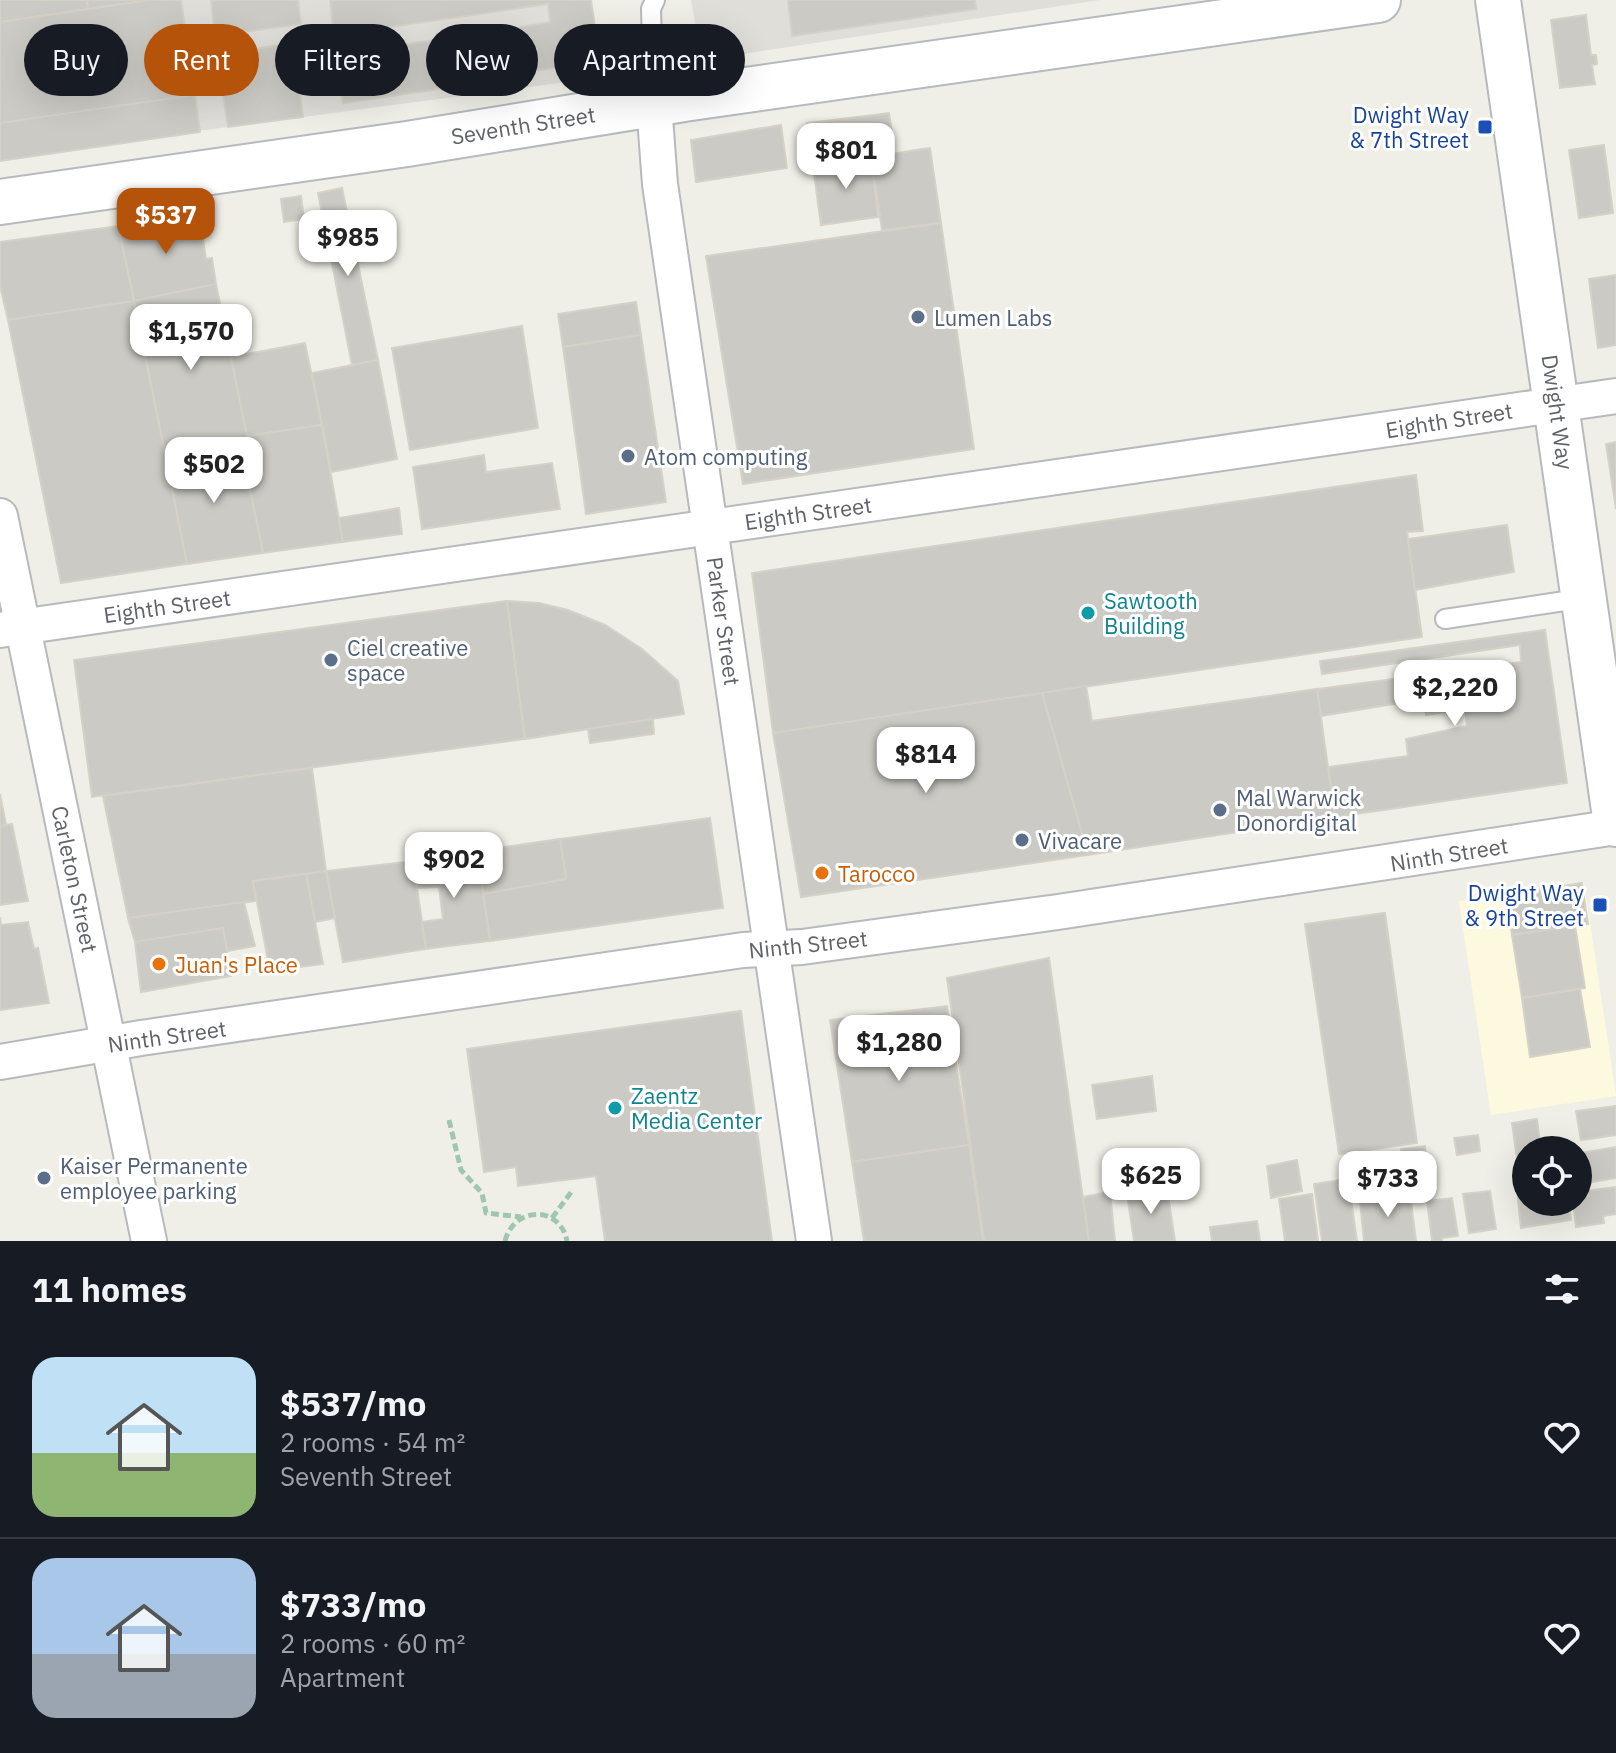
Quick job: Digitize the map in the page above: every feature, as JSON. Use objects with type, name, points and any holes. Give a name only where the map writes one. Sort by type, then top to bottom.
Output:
[{"type":"street","name":"Seventh Street","points":[[0,202],[1378,0]]},
{"type":"street","name":"Dwight Way","points":[[1498,0],[1616,825]]},
{"type":"street","name":"Parker Street","points":[[654,104],[660,184],[814,1241]]},
{"type":"street","name":"Eighth Street","points":[[12,629],[1616,396]]},
{"type":"street","name":"Carleton Street","points":[[0,516],[12,629],[109,1044],[149,1241]]},
{"type":"street","name":"Ninth Street","points":[[0,1062],[743,950],[772,949],[1058,912],[1616,825]]},
{"type":"lane","name":"Parker Street","points":[[650,2],[654,104]]},
{"type":"lane","points":[[1445,619],[1585,598]]},
{"type":"path","points":[[449,1120],[461,1170],[482,1193],[486,1213],[521,1217]]},
{"type":"path","points":[[552,1218],[572,1191]]},
{"type":"path","points":[[505,1241],[513,1224],[532,1213],[552,1218],[561,1225],[567,1241]]},
{"type":"shaded area","points":[[175,0],[591,0],[594,24],[554,24],[554,84],[538,86],[538,24],[426,24],[426,96],[461,96],[198,131],[192,96],[259,96],[259,24],[179,24]]},
{"type":"shaded area","points":[[691,0],[1100,0],[745,54],[745,24],[695,24]]},
{"type":"shaded area","points":[[1584,882],[1616,1096],[1491,1115],[1459,901]]},
{"type":"building","points":[[0,0],[87,0],[88,9],[0,22]]},
{"type":"building","points":[[87,0],[150,0],[88,9]]},
{"type":"building","points":[[150,0],[181,0],[185,24],[144,24],[144,96],[188,96],[0,123],[0,22]]},
{"type":"building","points":[[211,0],[298,0],[301,24],[275,24],[275,28],[259,30],[259,24],[214,24]]},
{"type":"building","points":[[330,0],[591,0],[594,24],[554,24],[554,68],[538,70],[538,24],[550,22],[548,4],[410,24],[333,24]]},
{"type":"building","points":[[788,0],[975,0],[976,9],[792,36]]},
{"type":"building","points":[[1586,15],[1591,55],[1596,55],[1597,64],[1592,65],[1595,84],[1560,88],[1551,20]]},
{"type":"building","points":[[426,41],[426,91],[410,93],[410,44]]},
{"type":"building","points":[[275,46],[275,96],[300,96],[303,117],[228,127],[223,96],[259,96],[259,48]]},
{"type":"building","points":[[195,96],[200,132],[0,161],[0,123]]},
{"type":"building","points":[[342,96],[391,96],[343,103]]},
{"type":"building","points":[[889,113],[892,133],[810,144],[807,123]]},
{"type":"building","points":[[781,125],[787,168],[696,182],[691,140]]},
{"type":"building","points":[[1604,145],[1613,213],[1579,218],[1569,150]]},
{"type":"building","points":[[930,148],[941,223],[882,230],[871,157]]},
{"type":"building","points":[[871,157],[878,217],[821,225],[813,166]]},
{"type":"building","points":[[342,188],[378,360],[352,365],[318,193]]},
{"type":"building","points":[[301,196],[304,219],[284,222],[281,199]]},
{"type":"building","points":[[199,213],[206,259],[212,258],[216,284],[134,301],[118,226]]},
{"type":"building","points":[[941,223],[974,449],[743,484],[706,256]]},
{"type":"building","points":[[118,226],[134,301],[8,320],[0,286],[0,242]]},
{"type":"building","points":[[1616,275],[1616,345],[1598,348],[1589,279]]},
{"type":"building","points":[[216,284],[249,445],[166,457],[134,301]]},
{"type":"building","points":[[134,301],[187,564],[61,583],[8,320]]},
{"type":"building","points":[[636,302],[641,335],[563,347],[558,314]]},
{"type":"building","points":[[522,326],[538,428],[410,450],[392,348]]},
{"type":"building","points":[[641,335],[666,502],[586,514],[563,347]]},
{"type":"building","points":[[305,343],[322,425],[247,436],[231,357]]},
{"type":"building","points":[[378,360],[397,459],[331,472],[312,373]]},
{"type":"building","points":[[322,425],[343,542],[263,553],[241,446],[249,445],[247,436]]},
{"type":"building","points":[[1616,442],[1616,509],[1606,444]]},
{"type":"building","points":[[241,446],[263,553],[187,564],[166,457]]},
{"type":"building","points":[[484,455],[486,472],[552,463],[560,509],[422,529],[413,467]]},
{"type":"building","name":"Sawtooth Building","points":[[1416,475],[1423,531],[1407,532],[1422,637],[773,733],[752,573]]},
{"type":"building","points":[[399,508],[402,534],[343,542],[339,518]]},
{"type":"building","points":[[1507,525],[1514,572],[1415,590],[1408,539]]},
{"type":"building","points":[[507,601],[525,739],[92,797],[74,660]]},
{"type":"building","points":[[507,601],[539,603],[568,610],[605,625],[642,649],[678,681],[684,714],[525,739]]},
{"type":"building","points":[[1545,630],[1567,783],[1335,817],[1328,767],[1408,756],[1406,739],[1467,726],[1465,709],[1426,715],[1424,699],[1321,716],[1317,689],[1521,662],[1520,645],[1322,674],[1320,661]]},
{"type":"building","points":[[1086,686],[1092,721],[1317,689],[1335,817],[1088,855],[1042,693]]},
{"type":"building","points":[[1042,693],[1088,855],[801,897],[773,733]]},
{"type":"building","points":[[653,719],[654,734],[590,743],[588,729]]},
{"type":"building","points":[[312,768],[326,871],[253,881],[256,901],[128,918],[103,796]]},
{"type":"building","points":[[0,794],[6,825],[0,826]]},
{"type":"building","points":[[710,818],[723,908],[490,941],[483,894],[566,879],[560,839]]},
{"type":"building","points":[[12,824],[28,901],[0,905],[0,826]]},
{"type":"building","points":[[560,839],[566,879],[483,894],[477,851]]},
{"type":"building","points":[[477,851],[490,941],[426,949],[421,922],[443,919],[439,887],[416,888],[413,861]]},
{"type":"building","points":[[413,861],[426,949],[343,962],[326,871]]},
{"type":"building","points":[[326,871],[335,918],[315,922],[306,874]]},
{"type":"building","points":[[306,874],[323,964],[270,971],[253,881]]},
{"type":"building","points":[[1582,883],[1588,924],[1512,935],[1507,895]]},
{"type":"building","points":[[244,902],[255,946],[227,951],[223,928],[135,942],[128,918]]},
{"type":"building","points":[[1385,913],[1417,1143],[1339,1154],[1305,924]]},
{"type":"building","points":[[0,917],[1,925],[28,922],[34,949],[38,948],[49,1003],[0,1010]]},
{"type":"building","points":[[1575,926],[1585,988],[1522,998],[1512,935]]},
{"type":"building","points":[[223,928],[231,976],[141,992],[135,942]]},
{"type":"building","points":[[1049,958],[1089,1241],[984,1241],[947,978]]},
{"type":"building","points":[[1580,989],[1590,1047],[1530,1057],[1522,998]]},
{"type":"building","points":[[947,1006],[969,1145],[852,1162],[830,1020]]},
{"type":"building","name":"Zaentz Media Center","points":[[741,1011],[772,1241],[605,1241],[596,1176],[518,1186],[516,1167],[484,1172],[467,1049]]},
{"type":"building","points":[[1152,1076],[1156,1111],[1097,1119],[1092,1085]]},
{"type":"building","points":[[1616,1106],[1616,1135],[1592,1138],[1580,1136],[1576,1111]]},
{"type":"building","points":[[1537,1119],[1539,1136],[1514,1136],[1512,1123]]},
{"type":"building","points":[[1478,1135],[1480,1151],[1457,1155],[1454,1138]]},
{"type":"building","points":[[969,1145],[983,1241],[864,1241],[852,1162]]},
{"type":"building","points":[[1425,1146],[1428,1170],[1405,1174],[1401,1149]]},
{"type":"building","points":[[1616,1147],[1616,1178],[1592,1182],[1592,1151]]},
{"type":"building","points":[[1297,1160],[1302,1191],[1271,1198],[1267,1166]]},
{"type":"building","points":[[1348,1179],[1357,1241],[1322,1241],[1314,1184]]},
{"type":"building","points":[[1616,1187],[1616,1214],[1603,1216],[1604,1223],[1576,1227],[1575,1216],[1592,1216],[1592,1190]]},
{"type":"building","points":[[1167,1188],[1175,1241],[1134,1241],[1127,1194]]},
{"type":"building","points":[[1490,1191],[1496,1229],[1469,1233],[1463,1194]]},
{"type":"building","points":[[1110,1192],[1115,1241],[1089,1241],[1083,1197]]},
{"type":"building","points":[[1312,1194],[1318,1241],[1285,1241],[1279,1199]]},
{"type":"building","points":[[1410,1194],[1416,1241],[1364,1241],[1360,1201]]},
{"type":"building","points":[[1452,1198],[1458,1236],[1432,1241],[1427,1201]]},
{"type":"building","points":[[1520,1216],[1571,1216],[1571,1220],[1521,1228]]},
{"type":"building","points":[[1257,1221],[1260,1241],[1212,1241],[1210,1227]]},
{"type":"place","name":"Dwight Way & 7th Street","points":[[1485,127]]},
{"type":"place","name":"Lumen Labs","points":[[918,317]]},
{"type":"place","name":"Atom computing","points":[[628,456]]},
{"type":"place","name":"Sawtooth Building","points":[[1088,613]]},
{"type":"place","name":"Ciel creative space","points":[[331,660]]},
{"type":"place","name":"Mal Warwick Donordigital","points":[[1220,810]]},
{"type":"place","name":"Vivacare","points":[[1022,840]]},
{"type":"place","name":"Tarocco","points":[[822,873]]},
{"type":"place","name":"Dwight Way & 9th Street","points":[[1600,905]]},
{"type":"place","name":"Juan's Place","points":[[159,964]]},
{"type":"place","name":"Zaentz Media Center","points":[[615,1108]]},
{"type":"place","name":"Kaiser Permanente employee parking","points":[[44,1178]]}]
